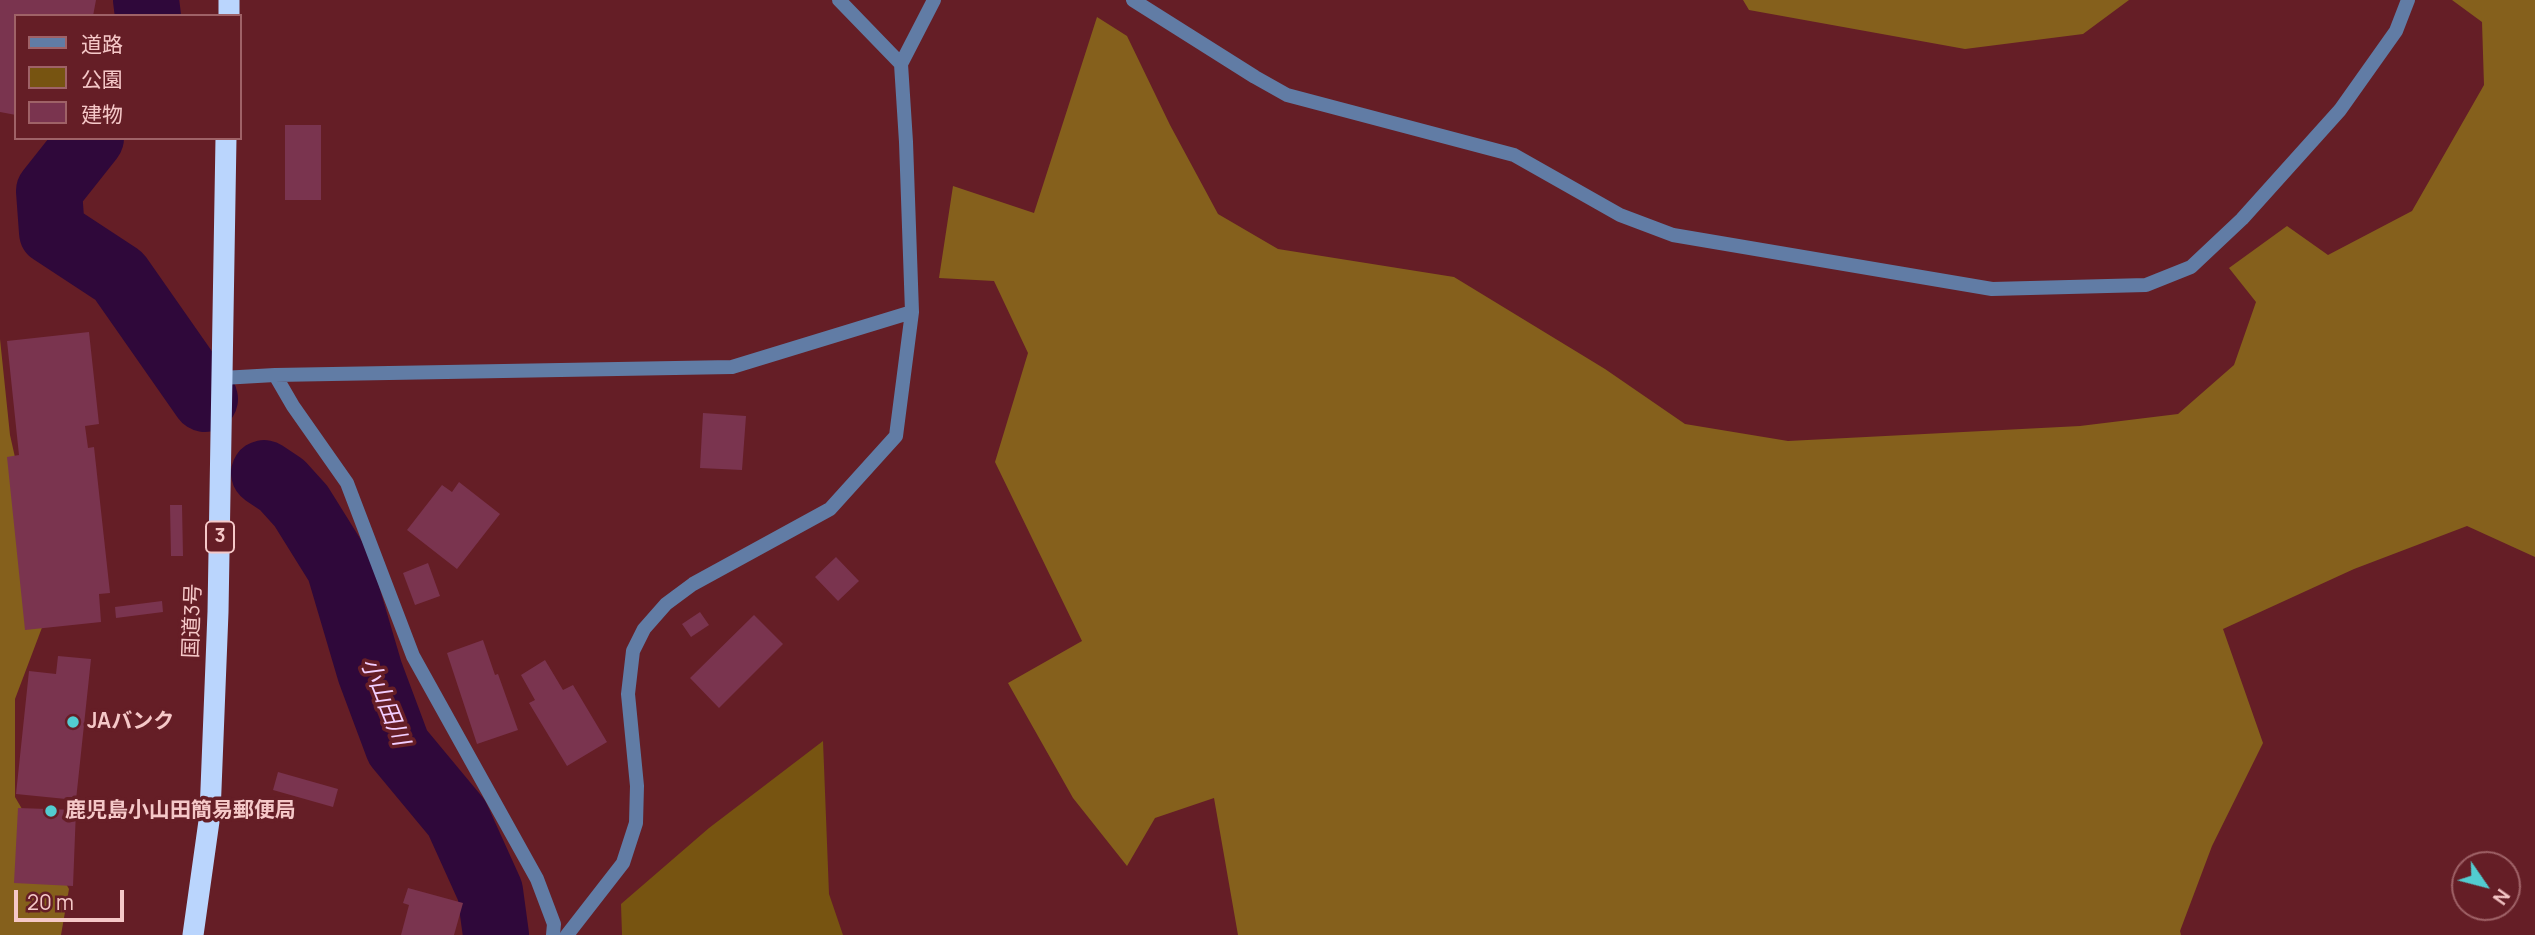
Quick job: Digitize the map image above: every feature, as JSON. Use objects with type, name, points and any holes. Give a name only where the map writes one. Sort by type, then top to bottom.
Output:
[{"type":"highway","name":"国道3号","points":[[193,935],[210,814],[218,612],[226,140]]},
{"type":"street","points":[[839,0],[901,64]]},
{"type":"street","points":[[567,935],[623,863],[636,823],[637,786],[628,694],[633,651],[644,629],[666,604],[693,584],[830,509],[896,436],[912,312],[901,64],[934,0]]},
{"type":"street","points":[[1133,0],[1255,78],[1287,95],[1514,155],[1620,215],[1673,235],[1992,289],[2146,285],[2191,267],[2242,219],[2340,110],[2396,31],[2408,0]]},
{"type":"street","points":[[222,378],[732,367],[912,312]]},
{"type":"street","points":[[275,375],[293,406],[347,483],[413,656],[537,879],[554,924],[553,935]]},
{"type":"green space","points":[[823,741],[829,894],[843,935],[622,935],[621,904],[709,828]]},
{"type":"shaded area","points":[[1743,0],[2129,0],[2083,34],[1965,49],[1749,10]]},
{"type":"shaded area","points":[[2452,0],[2535,0],[2535,557],[2467,526],[2354,569],[2223,629],[2263,743],[2212,846],[2180,931],[2181,935],[1238,935],[1214,798],[1155,818],[1127,866],[1073,798],[1008,683],[1082,641],[995,462],[1028,353],[994,281],[939,278],[953,186],[1034,213],[1097,17],[1127,36],[1170,125],[1218,214],[1278,249],[1454,277],[1605,369],[1685,424],[1788,441],[2080,426],[2178,414],[2234,365],[2256,302],[2229,268],[2287,226],[2328,255],[2412,211],[2484,85],[2482,22]]},
{"type":"shaded area","points":[[0,339],[10,435],[49,609],[15,699],[15,797],[69,889],[61,935],[0,935]]},
{"type":"building","points":[[0,0],[96,0],[93,14],[14,14],[14,115],[0,112]]},
{"type":"building","points":[[285,125],[321,125],[321,200],[285,200]]},
{"type":"building","points":[[89,332],[99,424],[85,426],[88,448],[94,447],[110,593],[99,594],[101,622],[25,630],[7,457],[19,455],[7,341]]},
{"type":"building","points":[[703,413],[746,416],[742,470],[700,468]]},
{"type":"building","points":[[459,482],[500,514],[457,569],[407,530],[442,485],[452,492]]},
{"type":"building","points":[[170,505],[182,505],[183,556],[171,556]]},
{"type":"building","points":[[836,557],[859,581],[838,601],[815,577]]},
{"type":"building","points":[[428,563],[440,596],[415,605],[403,573]]},
{"type":"building","points":[[162,601],[163,612],[116,618],[115,607]]},
{"type":"building","points":[[700,612],[709,625],[691,637],[682,624]]},
{"type":"building","points":[[754,615],[783,644],[719,708],[690,678]]},
{"type":"building","points":[[483,640],[518,730],[477,744],[447,653]]},
{"type":"building","points":[[58,656],[91,659],[76,800],[16,794],[29,671],[56,674]]},
{"type":"building","points":[[545,660],[563,690],[573,685],[607,742],[567,766],[529,703],[535,700],[521,675]]},
{"type":"building","points":[[278,772],[338,789],[333,807],[273,790]]},
{"type":"building","points":[[18,808],[76,810],[73,886],[14,883]]},
{"type":"building","points":[[408,888],[463,903],[454,935],[401,935],[409,905],[403,903]]},
{"type":"waterway","name":"小山田川","points":[[146,0],[148,14]]},
{"type":"waterway","name":"小山田川","points":[[89,140],[49,191],[52,232],[119,276],[205,399]]},
{"type":"waterway","name":"小山田川","points":[[264,473],[282,485],[301,506],[339,567],[370,672],[398,747],[457,818],[490,891],[496,935]]},
{"type":"place","name":"JAバンク","points":[[73,722]]},
{"type":"place","name":"鹿児島小山田簡易郵便局","points":[[51,811]]}]
